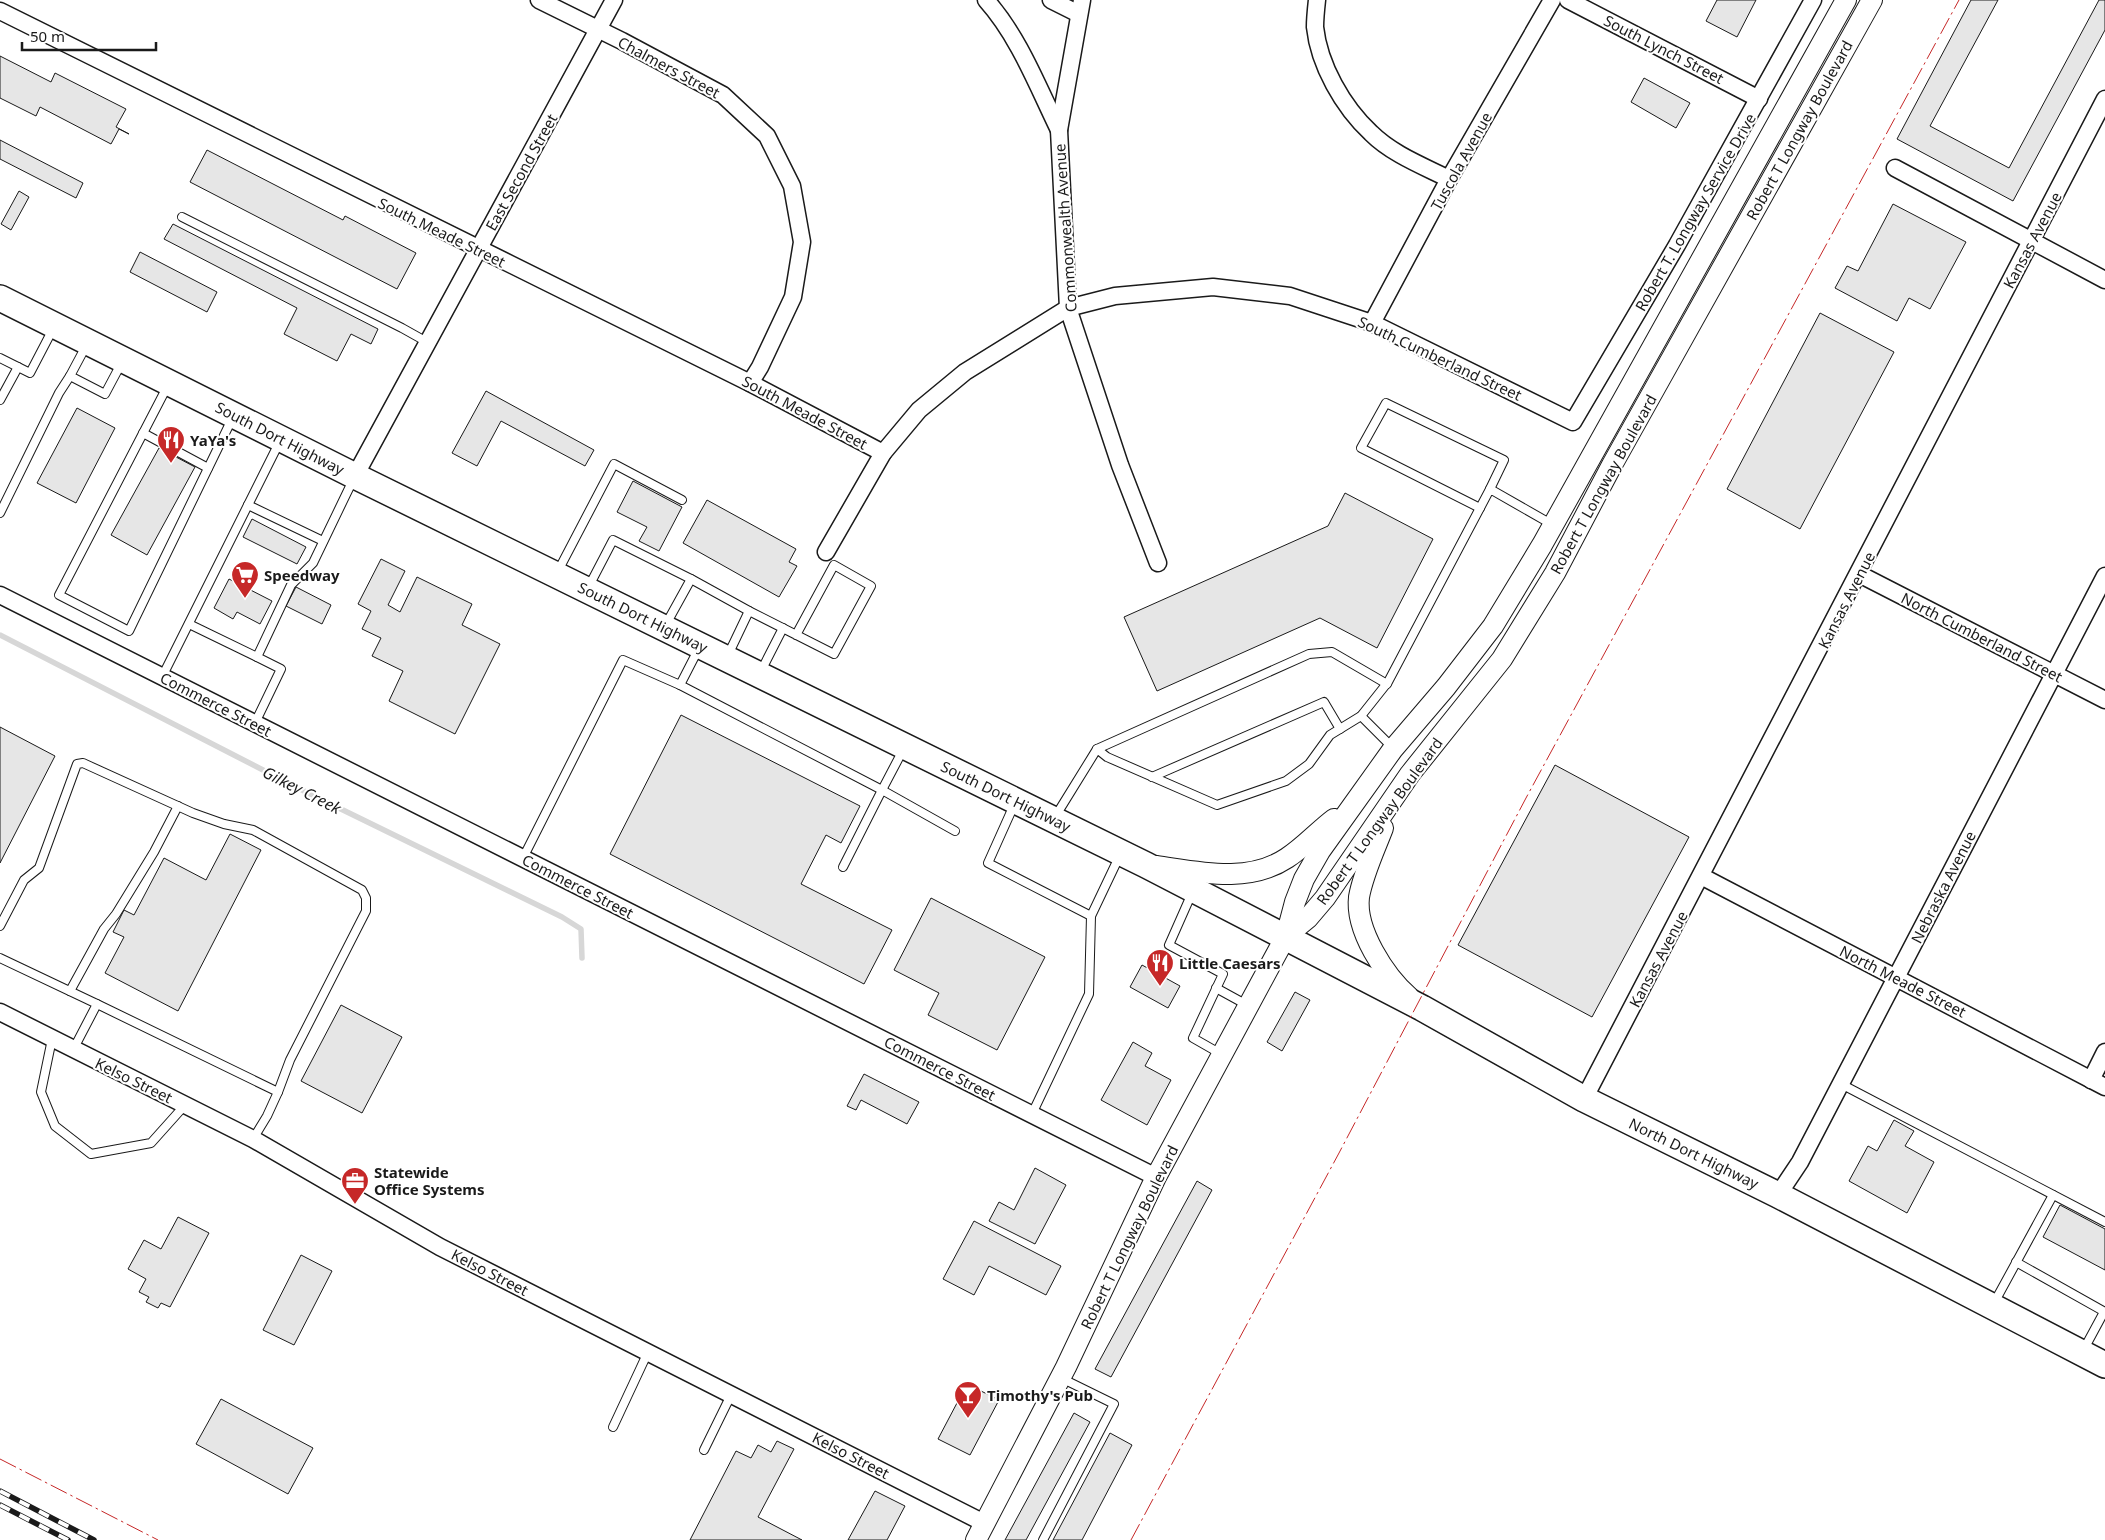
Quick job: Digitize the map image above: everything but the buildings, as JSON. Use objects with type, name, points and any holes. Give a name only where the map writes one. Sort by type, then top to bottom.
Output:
[{"type":"main road","name":"South Dort Highway","points":[[0,298],[355,476],[1121,852],[1286,936]]},
{"type":"main road","name":"North Dort Highway","points":[[1286,936],[1422,1008],[1584,1099],[1778,1195],[2105,1365]]},
{"type":"street","name":"Chalmers Street","points":[[539,0],[723,95],[768,136],[792,186],[802,242],[792,297],[760,367],[750,383]]},
{"type":"street","name":"East Second Street","points":[[355,476],[614,0]]},
{"type":"street","points":[[986,0],[1001,17],[1023,56],[1059,130]]},
{"type":"street","points":[[1050,0],[1081,7]]},
{"type":"street","points":[[1317,0],[1315,26],[1320,53],[1335,86],[1353,112],[1371,133],[1396,152],[1450,179]]},
{"type":"street","name":"Tuscola Avenue","points":[[1372,323],[1450,179],[1552,0]]},
{"type":"street","name":"South Lynch Street","points":[[1568,0],[1759,98]]},
{"type":"street","name":"Robert T. Longway Service Drive","points":[[1573,422],[1677,244],[1813,0]]},
{"type":"street","name":"Robert T Longway Boulevard","points":[[980,1532],[1061,1377],[1156,1177],[1286,936],[1295,902],[1304,879],[1320,850],[1393,749],[1493,626],[1551,529],[1846,0]]},
{"type":"street","name":"Robert T Longway Boulevard","points":[[1286,936],[1308,918],[1325,898],[1410,774],[1502,659],[1555,573],[1578,528],[1872,0]]},
{"type":"street","name":"Commonwealth Avenue","points":[[1081,7],[1059,130],[1068,308],[1120,464],[1158,563]]},
{"type":"street","name":"South Meade Street","points":[[0,11],[478,250],[750,383],[884,453]]},
{"type":"street","name":"Kansas Avenue","points":[[1584,1099],[1702,876],[2105,99]]},
{"type":"street","points":[[1895,168],[2105,280]]},
{"type":"street","name":"South Cumberland Street","points":[[826,552],[884,453],[919,410],[966,372],[1068,308],[1115,296],[1213,288],[1290,296],[1372,323],[1573,422]]},
{"type":"street","points":[[1551,529],[1564,535],[1578,528]]},
{"type":"street","name":"North Cumberland Street","points":[[1859,574],[2105,700]]},
{"type":"street","name":"Nebraska Avenue","points":[[1778,1195],[1800,1162],[2105,576]]},
{"type":"street","name":"Commerce Street","points":[[0,595],[1156,1177]]},
{"type":"street","points":[[1410,774],[1383,828],[1359,898],[1365,935],[1373,950],[1395,986],[1422,1008]]},
{"type":"street","points":[[1146,865],[1204,873],[1242,874],[1264,869],[1287,858],[1348,809]]},
{"type":"street","name":"North Meade Street","points":[[1702,876],[2098,1084]]},
{"type":"street","name":"Kelso Street","points":[[0,1012],[253,1139],[440,1247],[731,1395],[980,1532]]},
{"type":"street","points":[[2098,1084],[2105,1052]]},
{"type":"lane","points":[[182,216],[427,342]]},
{"type":"lane","points":[[0,358],[30,373],[55,326]]},
{"type":"lane","points":[[0,513],[59,393],[88,342]]},
{"type":"lane","points":[[70,376],[105,394],[123,360]]},
{"type":"lane","points":[[0,400],[18,367]]},
{"type":"lane","points":[[169,383],[59,595],[129,631],[234,415]]},
{"type":"lane","points":[[1097,749],[1107,757],[1217,806],[1286,781],[1309,764],[1330,735],[1361,716],[1387,684],[1480,508],[1490,489],[1504,460],[1386,404],[1361,448],[1480,508]]},
{"type":"lane","points":[[143,433],[208,468]]},
{"type":"lane","points":[[162,677],[281,439]]},
{"type":"lane","points":[[556,575],[614,464],[682,500]]},
{"type":"lane","points":[[257,657],[291,585],[313,563],[355,476]]},
{"type":"lane","points":[[1490,489],[1551,529]]},
{"type":"lane","points":[[248,505],[323,541]]},
{"type":"lane","points":[[587,590],[613,540],[691,579],[749,611],[796,635],[834,654],[871,586],[834,565],[796,635]]},
{"type":"lane","points":[[664,628],[691,579]]},
{"type":"lane","points":[[726,658],[749,611]]},
{"type":"lane","points":[[189,624],[281,669],[255,723]]},
{"type":"lane","points":[[759,674],[783,628]]},
{"type":"lane","points":[[680,685],[700,646]]},
{"type":"lane","points":[[1054,819],[1097,749],[1309,654],[1332,652],[1387,684]]},
{"type":"lane","points":[[523,858],[623,660],[680,685],[882,790],[955,831]]},
{"type":"lane","points":[[1152,777],[1324,702],[1340,729]]},
{"type":"lane","points":[[1361,716],[1393,749]]},
{"type":"lane","points":[[843,867],[904,747]]},
{"type":"lane","points":[[0,926],[24,880],[40,868],[77,764],[83,763],[178,806],[224,824],[253,830],[362,890],[366,898],[366,911],[290,1060],[267,1116],[253,1139]]},
{"type":"lane","points":[[1016,801],[988,862],[1091,916]]},
{"type":"lane","points":[[70,991],[104,929],[116,914],[154,852],[178,806]]},
{"type":"lane","points":[[1032,1114],[1089,994],[1091,916],[1121,852]]},
{"type":"lane","points":[[1194,889],[1169,945],[1223,974],[1193,1038],[1222,1055]]},
{"type":"lane","points":[[0,958],[278,1092]]},
{"type":"lane","points":[[1216,988],[1249,1006]]},
{"type":"lane","points":[[73,1050],[97,1004]]},
{"type":"lane","points":[[52,1039],[41,1092],[55,1126],[91,1154],[151,1143],[185,1105]]},
{"type":"lane","points":[[1841,1084],[2105,1222]]},
{"type":"lane","points":[[1992,1306],[2053,1195]]},
{"type":"lane","points":[[2016,1262],[2104,1312],[2082,1353]]},
{"type":"lane","points":[[613,1427],[648,1352]]},
{"type":"lane","points":[[1042,1540],[1114,1404],[1061,1377]]},
{"type":"lane","points":[[704,1450],[731,1395]]},
{"type":"waterway","name":"Gilkey Creek","points":[[0,635],[300,789],[562,917],[581,929],[582,958]]},
{"type":"railway","points":[[0,1491],[94,1540]]},
{"type":"railway","points":[[0,1505],[68,1540]]},
{"type":"power","points":[[1131,1540],[1339,1153],[1526,798],[1959,0]]},
{"type":"power","points":[[0,1459],[158,1540]]},
{"type":"place","name":"YaYa's","points":[[171,464]]},
{"type":"place","name":"Speedway","points":[[245,599]]},
{"type":"place","name":"Little Caesars","points":[[1160,987]]},
{"type":"place","name":"Statewide Office Systems","points":[[355,1205]]},
{"type":"place","name":"Timothy's Pub","points":[[968,1419]]}]
